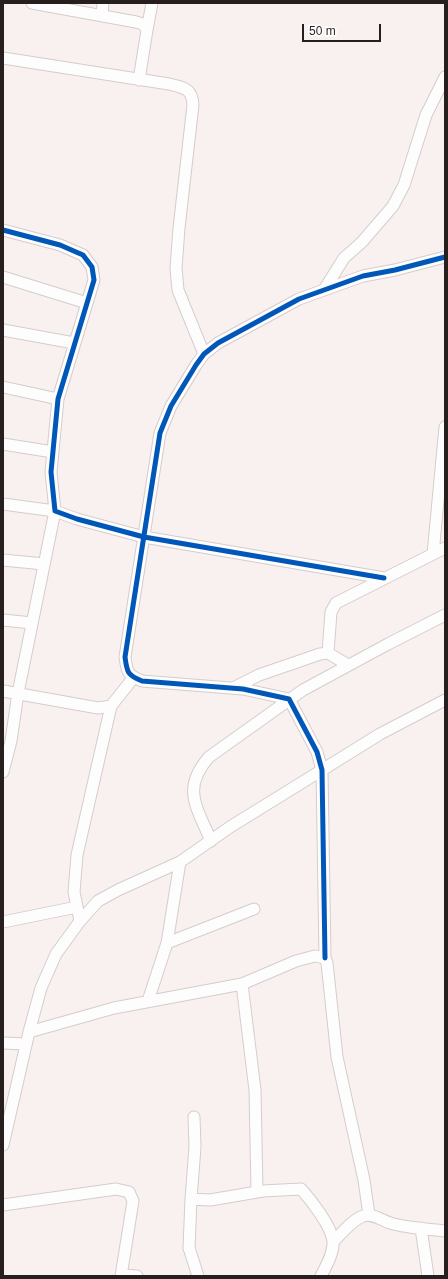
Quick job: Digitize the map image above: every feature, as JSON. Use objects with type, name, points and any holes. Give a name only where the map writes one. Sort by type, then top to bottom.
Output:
[{"type":"street","points":[[32,3],[54,5],[136,22],[143,24],[147,30]]},
{"type":"street","points":[[102,15],[103,3]]},
{"type":"street","points":[[139,80],[152,3]]},
{"type":"street","points":[[3,58],[186,88],[193,96],[176,268],[178,290],[204,354]]},
{"type":"street","points":[[324,290],[344,258],[362,242],[393,206],[404,185],[426,115],[445,77]]},
{"type":"street","points":[[3,230],[60,245],[83,255],[92,267],[94,280],[58,399],[51,472],[55,511],[18,693],[11,740],[4,765]]},
{"type":"street","points":[[369,1215],[364,1180],[337,1057],[327,963],[325,958],[322,770],[317,752],[289,699],[243,689],[142,681],[127,671],[125,657],[160,433],[171,406],[204,354],[218,343],[298,299],[363,276],[395,270],[445,257]]},
{"type":"street","points":[[3,277],[87,303]]},
{"type":"street","points":[[3,330],[74,343]]},
{"type":"street","points":[[3,387],[58,399]]},
{"type":"street","points":[[433,554],[445,427]]},
{"type":"street","points":[[3,444],[53,452]]},
{"type":"street","points":[[3,504],[55,511],[77,519],[144,537],[384,578]]},
{"type":"street","points":[[328,653],[331,612],[336,603],[445,548]]},
{"type":"street","points":[[3,560],[44,564]]},
{"type":"street","points":[[211,841],[193,798],[193,783],[200,767],[209,757],[303,690],[445,614]]},
{"type":"street","points":[[3,620],[32,623]]},
{"type":"street","points":[[233,688],[259,675],[320,654],[328,653],[348,665]]},
{"type":"street","points":[[80,921],[74,892],[77,855],[112,706],[134,677]]},
{"type":"street","points":[[3,691],[98,708],[112,706]]},
{"type":"street","points":[[3,1145],[28,1032],[41,988],[56,954],[80,921],[98,901],[118,890],[180,862],[299,784],[380,734],[445,700]]},
{"type":"street","points":[[148,1001],[167,943],[180,862]]},
{"type":"street","points":[[3,922],[77,907]]},
{"type":"street","points":[[167,943],[254,909]]},
{"type":"street","points":[[28,1032],[114,1008],[242,984],[296,961],[315,956],[325,958]]},
{"type":"street","points":[[242,984],[255,1090],[257,1192]]},
{"type":"street","points":[[3,1043],[26,1044]]},
{"type":"street","points":[[194,1117],[195,1148],[189,1248],[198,1276]]},
{"type":"street","points":[[191,1199],[210,1200],[257,1192],[295,1188],[301,1189],[330,1230],[333,1242],[330,1256],[321,1276]]},
{"type":"street","points":[[3,1205],[116,1189],[129,1192],[133,1201],[121,1276],[137,1276]]},
{"type":"street","points":[[333,1242],[360,1217],[369,1215],[389,1223],[445,1231]]},
{"type":"street","points":[[421,1228],[428,1276]]},
{"type":"cycle path","points":[[3,230],[60,245],[83,255],[92,267],[94,280],[58,399],[51,472],[55,511],[77,519],[144,537],[384,578]]},
{"type":"cycle path","points":[[325,958],[322,770],[317,752],[289,699],[243,689],[142,681],[133,677],[127,670],[125,657],[160,433],[171,406],[196,365],[204,354],[218,343],[299,299],[363,276],[395,270],[445,257]]}]
